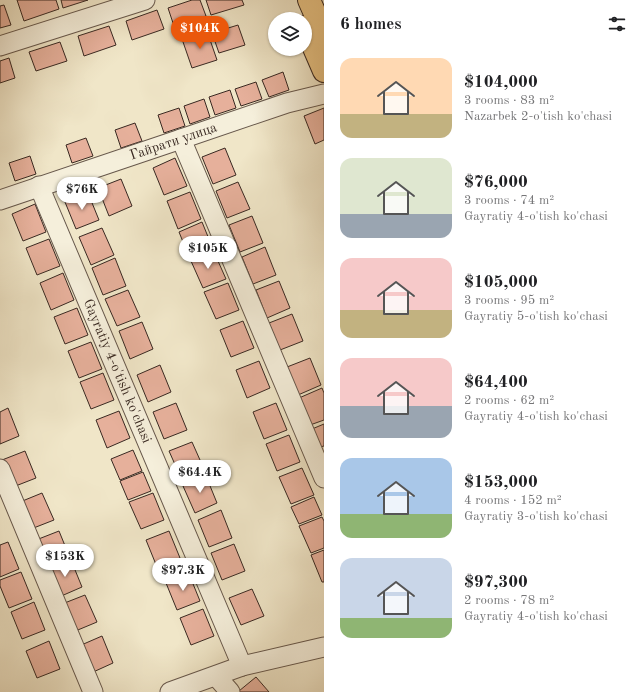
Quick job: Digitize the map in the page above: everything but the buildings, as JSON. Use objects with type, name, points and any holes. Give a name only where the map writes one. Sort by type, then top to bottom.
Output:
[{"type":"main road","points":[[294,0],[299,12]]},
{"type":"main road","points":[[309,0],[324,34]]},
{"type":"main road","points":[[312,43],[324,71]]},
{"type":"street","points":[[0,46],[145,0]]},
{"type":"street","name":"Гайрати улица","points":[[0,200],[287,103],[324,94]]},
{"type":"street","points":[[181,139],[324,478]]},
{"type":"street","name":"Gayratiy 4-o'tish ko'chasi","points":[[39,186],[242,666]]},
{"type":"street","points":[[0,469],[94,692]]},
{"type":"street","points":[[170,692],[242,666],[324,647]]},
{"type":"street","points":[[216,676],[230,692]]}]
